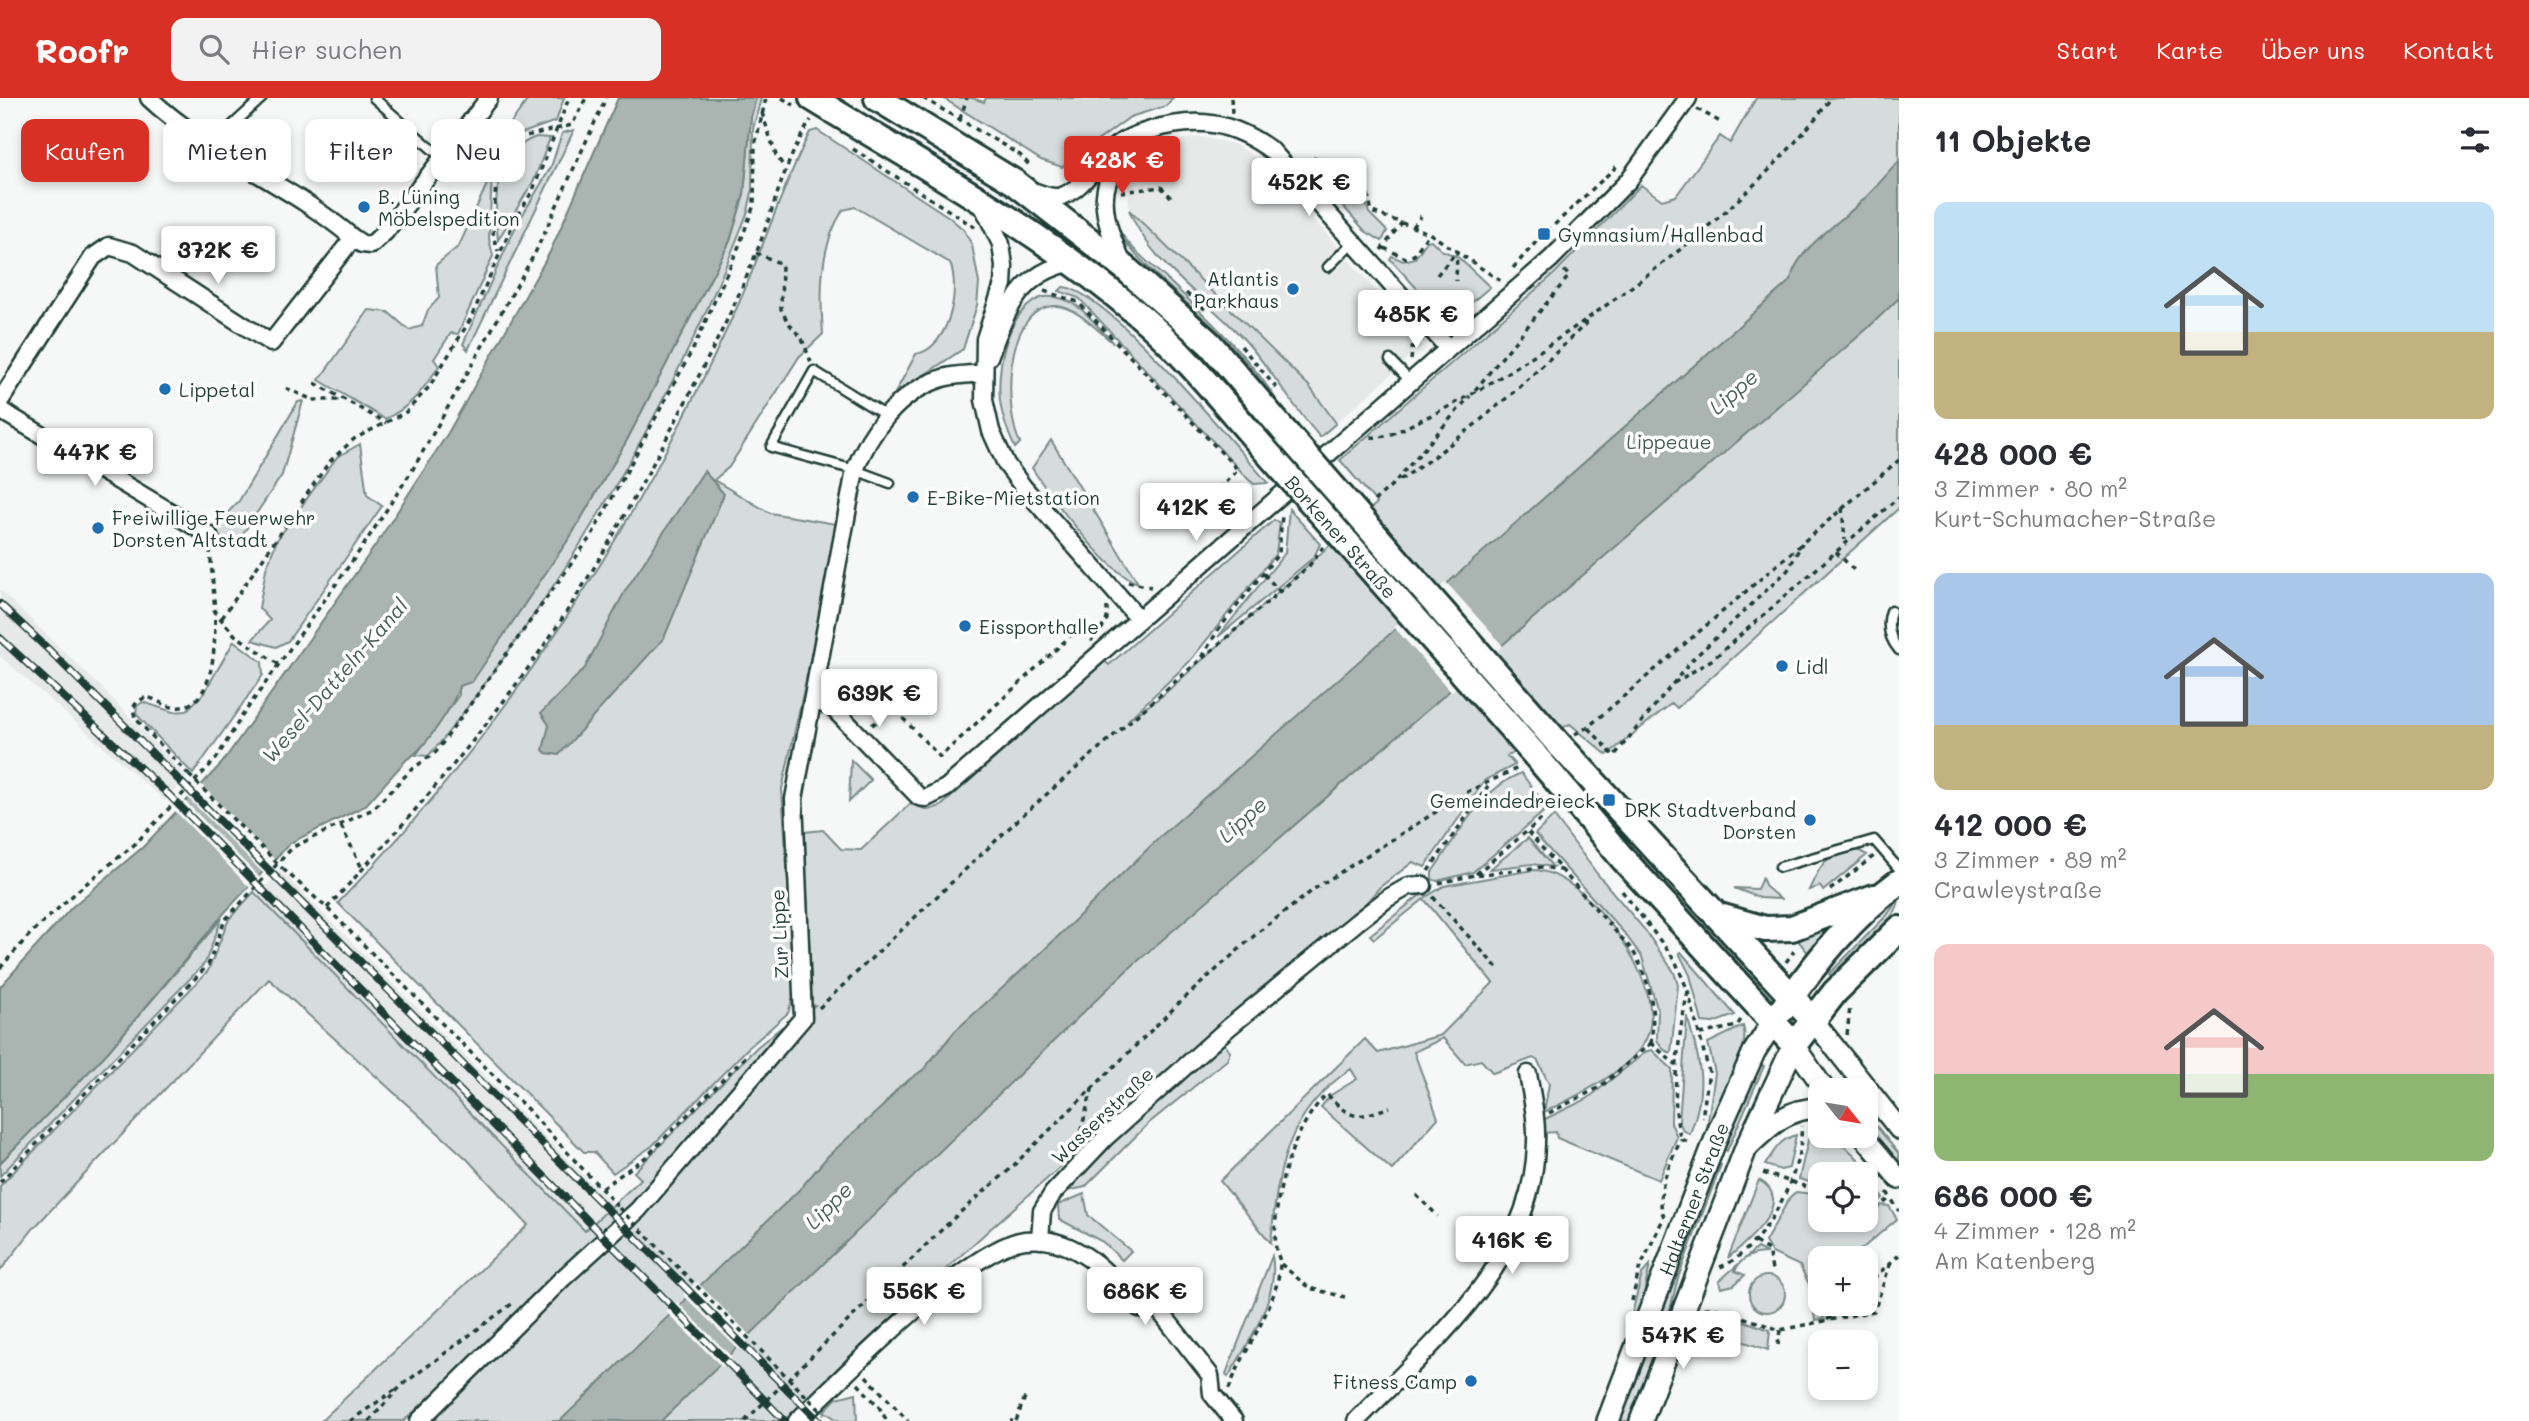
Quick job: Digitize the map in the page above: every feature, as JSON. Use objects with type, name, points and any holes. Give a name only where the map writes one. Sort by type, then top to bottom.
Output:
[{"type":"main road","name":"Borkener Straße","points":[[877,98],[1014,182],[1125,268],[1210,344],[1549,751],[1624,860],[1794,1045]]},
{"type":"main road","name":"Borkener Straße","points":[[813,106],[980,200],[1074,262],[1141,316],[1549,751],[1716,915],[1813,1020]]},
{"type":"main road","points":[[1716,915],[1765,929],[1792,928],[1892,888]]},
{"type":"main road","points":[[1773,1022],[1811,969],[1892,888]]},
{"type":"main road","points":[[1794,1045],[1835,992],[1899,929]]},
{"type":"main road","name":"Halterner Straße","points":[[1608,1421],[1720,1128],[1755,1052],[1773,1022]]},
{"type":"main road","name":"Halterner Straße","points":[[1641,1421],[1746,1148],[1794,1045]]},
{"type":"street","points":[[149,98],[176,119]]},
{"type":"street","points":[[473,119],[489,98]]},
{"type":"street","points":[[811,701],[831,706],[913,793],[926,798],[936,794],[1138,618],[1404,375],[1447,347],[1551,259],[1628,181],[1692,103]]},
{"type":"street","points":[[1014,182],[1042,195],[1060,197],[1074,189],[1118,144],[1147,132],[1192,121],[1206,121],[1252,136],[1272,151],[1447,347]]},
{"type":"street","points":[[1125,268],[1109,232],[1103,210],[1103,195],[1112,169],[1128,149],[1147,132]]},
{"type":"street","points":[[274,182],[300,197],[353,239],[362,244],[371,244],[431,174]]},
{"type":"street","points":[[980,200],[1001,244],[1004,267],[1003,284],[985,339],[984,400],[991,431],[1006,464],[1138,618]]},
{"type":"street","points":[[0,401],[101,249],[109,246],[133,253],[271,343],[353,239]]},
{"type":"street","points":[[984,373],[1017,295],[1042,271],[1074,262]]},
{"type":"street","name":"Zur Lippe","points":[[803,1018],[794,799],[855,470],[861,453],[885,415],[940,379],[984,373]]},
{"type":"street","points":[[0,410],[209,535]]},
{"type":"street","name":"Wasserstraße","points":[[1040,1240],[1042,1210],[1067,1177],[1105,1138],[1197,1055],[1388,898],[1409,886],[1423,885]]},
{"type":"street","points":[[419,1421],[562,1279],[638,1210],[803,1018]]},
{"type":"street","points":[[1813,1020],[1899,1129]]},
{"type":"street","points":[[1794,1045],[1817,1078]]},
{"type":"street","points":[[1356,1421],[1457,1316],[1495,1268],[1520,1221],[1530,1188],[1536,1146],[1536,1121],[1528,1074]]},
{"type":"street","points":[[1746,1148],[1779,1118],[1800,1108],[1808,1108]]},
{"type":"street","points":[[1873,1148],[1899,1179]]},
{"type":"street","points":[[797,1421],[904,1320],[982,1259],[1014,1243],[1040,1240],[1053,1242],[1085,1255],[1110,1273],[1139,1308],[1159,1310],[1210,1375],[1212,1394],[1234,1421]]},
{"type":"lane","points":[[239,119],[262,98]]},
{"type":"lane","points":[[374,98],[431,148]]},
{"type":"lane","points":[[1328,267],[1354,241]]},
{"type":"lane","points":[[1390,360],[1404,375]]},
{"type":"lane","points":[[885,415],[814,371],[771,447],[855,470],[890,483]]},
{"type":"lane","points":[[1891,611],[1889,630],[1892,641],[1899,650]]},
{"type":"lane","points":[[1780,867],[1874,839],[1899,869]]},
{"type":"path","points":[[222,618],[329,462],[354,439],[415,405],[429,387],[470,320],[499,253],[533,190],[569,98]]},
{"type":"path","points":[[525,136],[572,125],[586,98]]},
{"type":"path","points":[[0,968],[32,932],[135,844],[216,759],[278,664],[363,546],[455,398],[535,253],[606,98]]},
{"type":"path","points":[[0,1182],[208,965],[225,920],[248,892],[293,847],[373,809],[411,770],[436,752],[555,590],[604,515],[694,347],[739,246],[754,205],[755,145],[766,98]]},
{"type":"path","points":[[960,119],[967,98]]},
{"type":"path","points":[[1364,436],[1379,438],[1392,434],[1472,394],[1595,314],[1665,263],[1767,171],[1831,98]]},
{"type":"path","points":[[1692,103],[1722,124]]},
{"type":"path","points":[[327,908],[400,830],[501,705],[589,577],[659,454],[757,253],[785,167],[813,106]]},
{"type":"path","points":[[761,111],[776,155],[785,167]]},
{"type":"path","points":[[1232,113],[1244,119]]},
{"type":"path","points":[[1301,163],[1307,168],[1315,158],[1329,160],[1365,182],[1372,212],[1403,221],[1429,233],[1502,282]]},
{"type":"path","points":[[1492,290],[1536,242],[1620,162]]},
{"type":"path","points":[[496,182],[493,236],[499,253]]},
{"type":"path","points":[[1121,182],[1116,192],[1161,187],[1171,197]]},
{"type":"path","points":[[1413,227],[1421,216]]},
{"type":"path","points":[[1371,241],[1380,252],[1403,221]]},
{"type":"path","points":[[971,225],[977,234]]},
{"type":"path","points":[[1384,248],[1406,258],[1414,255],[1429,233]]},
{"type":"path","points":[[1437,275],[1457,251]]},
{"type":"path","points":[[1456,281],[1457,251]]},
{"type":"path","points":[[757,253],[782,264],[781,309],[787,321],[803,338],[814,371]]},
{"type":"path","points":[[1370,504],[1394,483],[1472,394],[1569,276],[1559,265]]},
{"type":"path","points":[[1036,295],[1050,286]]},
{"type":"path","points":[[1374,312],[1381,290],[1389,300]]},
{"type":"path","points":[[1042,291],[1079,302],[1238,470],[1217,490],[1238,515],[1228,524]]},
{"type":"path","points":[[1433,311],[1454,317],[1472,308]]},
{"type":"path","points":[[1394,483],[1427,462],[1529,376],[1595,314]]},
{"type":"path","points":[[1404,375],[1413,358],[1415,329]]},
{"type":"path","points":[[314,383],[386,423]]},
{"type":"path","points":[[286,388],[313,400],[345,400]]},
{"type":"path","points":[[745,1421],[1200,984],[1297,902],[1469,791],[1489,784],[1588,727],[1899,460]]},
{"type":"path","points":[[1669,685],[1713,659],[1899,497]]},
{"type":"path","points":[[1201,659],[1218,630],[1279,553],[1282,542],[1282,508]]},
{"type":"path","points":[[1842,508],[1845,542]]},
{"type":"path","points":[[209,535],[215,653],[211,677],[203,691],[191,703],[180,708],[146,697],[136,702],[133,708],[135,719],[283,869],[327,908],[619,1208],[832,1421]]},
{"type":"path","points":[[1588,727],[1614,757],[1669,685],[1716,635],[1788,570],[1803,541]]},
{"type":"path","points":[[803,1018],[824,1005],[1023,815],[1280,592],[1317,557],[1327,542]]},
{"type":"path","points":[[1836,552],[1854,570]]},
{"type":"path","points":[[1264,574],[1280,592]]},
{"type":"path","points":[[1121,579],[1155,587]]},
{"type":"path","points":[[860,734],[894,709],[940,757],[1079,628],[1093,641],[1098,637],[1107,619],[1107,608],[1102,600]]},
{"type":"path","points":[[213,610],[234,635],[278,664]]},
{"type":"path","points":[[1423,885],[1428,869],[1489,784]]},
{"type":"path","points":[[1475,875],[1544,817]]},
{"type":"path","points":[[341,826],[363,869]]},
{"type":"path","points":[[1528,832],[1625,938],[1642,967],[1655,1012],[1651,1043],[1600,1087],[1536,1121]]},
{"type":"path","points":[[1826,893],[1883,850]]},
{"type":"path","points":[[1423,885],[1475,875],[1542,867],[1561,870]]},
{"type":"path","points":[[1423,885],[1499,970]]},
{"type":"path","points":[[1675,1246],[1661,1208],[1664,1181],[1681,1139],[1675,1114],[1677,1066],[1688,992],[1709,1072],[1702,1120]]},
{"type":"path","points":[[1847,1036],[1850,1007]]},
{"type":"path","points":[[1651,1043],[1677,1066]]},
{"type":"path","points":[[602,1188],[646,1157],[758,1044]]},
{"type":"path","points":[[1067,1177],[1093,1086]]},
{"type":"path","points":[[1345,1297],[1309,1288],[1281,1264],[1276,1249],[1285,1175],[1296,1140],[1317,1103],[1327,1094],[1345,1114],[1361,1117],[1390,1107]]},
{"type":"path","points":[[1681,1139],[1690,1143]]},
{"type":"path","points":[[1698,1274],[1730,1264],[1755,1242],[1773,1216],[1789,1182],[1802,1139]]},
{"type":"path","points":[[1693,1153],[1696,1142]]},
{"type":"path","points":[[1763,1173],[1808,1188]]},
{"type":"path","points":[[1416,1195],[1438,1216]]},
{"type":"path","points":[[1878,1207],[1890,1198],[1899,1211]]},
{"type":"path","points":[[1632,1303],[1639,1270],[1669,1206]]},
{"type":"path","points":[[1755,1242],[1768,1250],[1772,1270]]},
{"type":"path","points":[[1878,1274],[1899,1255]]},
{"type":"path","points":[[1685,1307],[1719,1310],[1780,1330],[1874,1311],[1891,1262]]},
{"type":"path","points":[[1217,1400],[1229,1389],[1250,1348],[1281,1264]]},
{"type":"path","points":[[350,1421],[514,1302]]},
{"type":"path","points":[[1826,1321],[1832,1316]]},
{"type":"path","points":[[1778,1345],[1780,1330]]},
{"type":"path","points":[[851,1369],[887,1421]]},
{"type":"path","points":[[851,1369],[908,1421]]},
{"type":"path","points":[[369,1421],[402,1385]]},
{"type":"path","points":[[1013,1421],[1025,1397]]},
{"type":"shaded area","points":[[1199,137],[1234,144],[1265,163],[1409,329],[1413,342],[1410,354],[1402,365],[1336,423],[1309,386],[1129,210],[1128,177],[1147,151],[1163,143]]},
{"type":"shaded area","points":[[0,590],[106,692],[187,777],[165,801],[0,656]]},
{"type":"shaded area","points":[[281,871],[618,1210],[590,1236],[256,895]]},
{"type":"green space","points":[[529,98],[564,98],[556,121],[525,132],[525,119],[514,119]]},
{"type":"green space","points":[[756,98],[761,98],[753,129],[752,192],[748,211],[687,353],[652,421],[574,554],[487,682],[428,756],[416,755],[459,695],[459,686],[472,681],[572,534],[627,440],[730,241],[744,194],[751,116]]},
{"type":"green space","points":[[943,98],[972,98],[984,102],[986,98],[1173,98],[1166,106],[1130,117],[1062,167],[1041,160]]},
{"type":"green space","name":"Lippeaue","points":[[1756,98],[1899,98],[1899,508],[1677,708],[1672,703],[1607,755],[1570,724],[1507,756],[1515,765],[1485,780],[1425,867],[1413,862],[1380,887],[1359,911],[1229,1018],[849,1357],[787,1421],[422,1421],[546,1283],[516,1316],[404,1421],[321,1421],[528,1225],[467,1159],[269,979],[33,1229],[0,1271],[0,1186],[208,971],[229,919],[254,892],[585,1231],[641,1179],[634,1172],[757,1047],[783,1026],[672,1158],[815,1005],[812,1005],[804,832],[823,830],[841,849],[861,850],[910,804],[928,810],[941,806],[1105,661],[1109,665],[1274,520],[1280,523],[1276,553],[1189,662],[1128,720],[1162,696],[1377,503],[1340,460],[1555,273],[1641,185],[1662,200],[1676,196],[1720,136],[1730,143]]},
{"type":"green space","points":[[574,130],[468,350],[463,344],[516,226],[551,167],[562,133]]},
{"type":"green space","points":[[817,130],[949,217],[964,230],[972,245],[979,283],[977,305],[963,349],[894,395],[916,354],[937,341],[950,316],[954,288],[950,263],[855,207],[843,210],[835,224],[825,254],[821,302],[823,334],[799,357],[729,467],[714,480],[770,513],[836,524],[824,598],[782,789],[795,992],[788,1013],[747,1049],[652,1146],[613,1173],[594,1152],[584,1152],[338,903],[458,767],[513,695],[613,544],[700,385],[739,303],[800,153],[810,132]]},
{"type":"green space","points":[[536,137],[550,138],[534,180],[498,240],[496,210],[499,182],[525,182],[525,142]]},
{"type":"green space","points":[[1318,162],[1360,183],[1369,213],[1387,231],[1382,241],[1365,231],[1313,172]]},
{"type":"green space","points":[[488,182],[492,182],[489,239],[493,256],[458,334],[451,333],[434,359],[439,366],[409,403],[385,419],[319,380],[369,310],[388,312],[409,330],[422,326],[428,310],[439,298],[436,265],[459,246]]},
{"type":"green space","points":[[1129,210],[1309,386],[1336,423],[1320,437],[1241,336],[1164,263],[1138,229]]},
{"type":"green space","points":[[1116,225],[1134,249],[1232,343],[1259,375],[1282,409],[1277,407],[1256,375],[1231,345],[1130,248],[1120,235]]},
{"type":"green space","points":[[1431,240],[1441,250],[1458,257],[1490,287],[1465,308],[1445,312],[1432,305],[1390,259],[1392,256],[1403,261],[1415,258],[1427,241]]},
{"type":"green space","points":[[1063,287],[1083,294],[1109,313],[1138,340],[1200,405],[1268,483],[1254,484],[1249,480],[1079,298],[1059,291]]},
{"type":"green space","points":[[1043,297],[1055,297],[1074,304],[1091,318],[1113,343],[1070,310],[1054,306],[1037,311],[1025,324],[1012,364],[1011,409],[1020,443],[1015,448],[1002,413],[1000,372],[1006,341],[1012,327],[1030,304]]},
{"type":"green space","points":[[303,401],[282,475],[234,547],[211,530],[239,501],[298,402]]},
{"type":"green space","points":[[1051,440],[1138,583],[1126,577],[1096,550],[1065,514],[1032,468]]},
{"type":"green space","points":[[360,444],[367,495],[382,506],[288,641],[276,647],[252,640],[270,620],[259,608],[266,569],[277,540],[337,457]]},
{"type":"green space","points":[[1289,509],[1320,544],[1314,557],[1218,637],[1285,553]]},
{"type":"green space","points":[[234,641],[262,662],[263,675],[193,774],[136,714],[137,706],[143,702],[173,712],[186,711],[204,693]]},
{"type":"green space","points":[[1548,747],[1735,950],[1761,980],[1758,985],[1542,751]]},
{"type":"green space","points":[[851,760],[871,780],[849,802]]},
{"type":"green space","points":[[1521,773],[1548,808],[1473,872],[1437,881],[1432,879],[1432,872],[1470,816],[1493,791]]},
{"type":"green space","points":[[1554,816],[1598,875],[1644,929],[1674,972],[1678,985],[1671,1053],[1664,1050],[1657,1040],[1658,1011],[1642,957],[1625,934],[1535,834]]},
{"type":"green space","points":[[1528,838],[1553,867],[1532,864],[1490,869]]},
{"type":"green space","points":[[1854,848],[1867,855],[1823,891],[1820,886],[1809,890],[1825,862],[1836,854]]},
{"type":"green space","points":[[1533,870],[1554,875],[1576,889],[1598,909],[1635,961],[1646,989],[1651,1015],[1647,1037],[1640,1049],[1602,1081],[1544,1112],[1549,1084],[1538,1061],[1533,1058],[1493,1073],[1481,1060],[1465,1064],[1443,1038],[1414,1052],[1438,1118],[1392,1170],[1321,1107],[1331,1095],[1357,1079],[1351,1069],[1312,1104],[1289,1145],[1277,1191],[1271,1243],[1220,1181],[1365,1039],[1378,1053],[1441,1035],[1493,983],[1424,899],[1374,939],[1370,935],[1419,896],[1426,894],[1426,897],[1444,886]]},
{"type":"green space","points":[[1762,878],[1766,887],[1780,899],[1760,898],[1734,888],[1757,889]]},
{"type":"green space","points":[[1899,898],[1891,918],[1833,978],[1829,974],[1887,915]]},
{"type":"green space","points":[[222,918],[205,963],[0,1176],[0,1163],[107,1053]]},
{"type":"green space","points":[[1825,927],[1830,930],[1809,954],[1796,938]]},
{"type":"green space","points":[[1681,952],[1735,1015],[1713,1023],[1702,1022],[1690,975],[1679,953]]},
{"type":"green space","points":[[1687,1016],[1700,1074],[1699,1102],[1690,1134],[1683,1130],[1679,1122]]},
{"type":"green space","points":[[1743,1026],[1743,1049],[1726,1092],[1707,1128],[1715,1073],[1708,1043]]},
{"type":"green space","points":[[1223,1042],[1230,1052],[1227,1060],[1149,1123],[1085,1187],[1067,1191],[1079,1171]]},
{"type":"green space","points":[[1652,1050],[1672,1069],[1671,1123],[1677,1137],[1659,1180],[1557,1138],[1556,1132],[1543,1133],[1543,1120],[1587,1099],[1647,1051]]},
{"type":"green space","points":[[1759,1064],[1764,1066],[1727,1151],[1721,1148]]},
{"type":"green space","points":[[1878,1128],[1899,1154],[1899,1164],[1878,1138]]},
{"type":"green space","points":[[1796,1135],[1789,1168],[1781,1170],[1765,1165],[1782,1143]]},
{"type":"green space","points":[[1808,1140],[1808,1148],[1846,1148],[1860,1162],[1808,1162],[1808,1182],[1799,1179]]},
{"type":"green space","points":[[1716,1163],[1721,1165],[1678,1278],[1663,1337],[1631,1421],[1617,1421]]},
{"type":"green space","points":[[1759,1180],[1769,1189],[1773,1199],[1771,1209],[1757,1231],[1728,1258]]},
{"type":"green space","points":[[1878,1189],[1883,1198],[1878,1202]]},
{"type":"green space","points":[[1796,1192],[1808,1194],[1808,1232],[1878,1232],[1878,1205],[1889,1206],[1897,1219],[1865,1246],[1808,1246],[1808,1282],[1800,1266],[1772,1253],[1765,1242],[1790,1197]]},
{"type":"green space","points":[[1084,1194],[1088,1215],[1131,1251],[1122,1260],[1103,1242],[1059,1219],[1058,1205]]},
{"type":"green space","points":[[1757,1248],[1767,1253],[1752,1255],[1744,1259]]},
{"type":"green space","points":[[1272,1256],[1273,1271],[1267,1303],[1253,1335],[1228,1377],[1226,1374]]},
{"type":"green space","points":[[1741,1262],[1735,1271],[1745,1275],[1734,1285],[1721,1288],[1719,1281]]},
{"type":"green space","points":[[1650,1265],[1639,1316],[1629,1326],[1642,1274]]},
{"type":"green space","points":[[1767,1276],[1779,1282],[1785,1294],[1779,1306],[1767,1312],[1755,1306],[1749,1294],[1755,1282]]},
{"type":"green space","points":[[1718,1312],[1770,1330],[1768,1350],[1700,1327],[1707,1313]]},
{"type":"green space","points":[[1814,1316],[1825,1316],[1822,1319],[1815,1320]]},
{"type":"green space","points":[[856,1393],[857,1421],[839,1421],[824,1411],[837,1398]]},
{"type":"water","name":"Wesel-Datteln-Kanal","points":[[618,98],[756,98],[751,117],[744,194],[730,241],[627,440],[572,534],[472,682],[459,686],[430,737],[365,806],[290,843],[226,911],[107,1053],[0,1163],[0,987],[72,907],[143,847],[222,763],[377,543],[448,433],[550,252]]},
{"type":"water","name":"Lippe","points":[[1899,161],[1899,298],[1868,328],[1124,973],[661,1421],[560,1421],[800,1189],[828,1156],[883,1106],[899,1087],[924,1069],[955,1031],[1042,952],[1162,835],[1791,280],[1794,269],[1810,247],[1867,196]]},
{"type":"water","points":[[704,471],[724,494],[664,638],[559,755],[546,753],[543,750],[549,725],[541,713],[585,668],[625,591]]},
{"type":"pier","points":[[1446,582],[1503,646],[1451,692],[1394,627]]},
{"type":"pier","points":[[199,782],[277,862],[265,875],[186,796]]},
{"type":"pier","points":[[183,799],[261,879],[251,889],[173,809]]},
{"type":"pier","points":[[697,1282],[752,1337],[739,1350],[683,1295]]},
{"type":"pier","points":[[677,1302],[732,1357],[722,1367],[666,1312]]},
{"type":"railway","points":[[0,604],[819,1421]]},
{"type":"railway","points":[[0,638],[169,795],[785,1421]]},
{"type":"place","name":"B. Lüning Möbelspedition","points":[[364,207]]},
{"type":"place","name":"Gymnasium/Hallenbad","points":[[1544,234]]},
{"type":"place","name":"Atlantis Parkhaus","points":[[1293,289]]},
{"type":"place","name":"Lippetal","points":[[165,389]]},
{"type":"place","name":"E-Bike-Mietstation","points":[[913,497]]},
{"type":"place","name":"Freiwillige Feuerwehr Dorsten Altstadt","points":[[98,528]]},
{"type":"place","name":"Eissporthalle","points":[[965,626]]},
{"type":"place","name":"Lidl","points":[[1782,666]]},
{"type":"place","name":"Gemeindedreieck","points":[[1609,800]]},
{"type":"place","name":"DRK Stadtverband Dorsten","points":[[1810,820]]},
{"type":"place","name":"Fitness Camp","points":[[1471,1381]]}]
